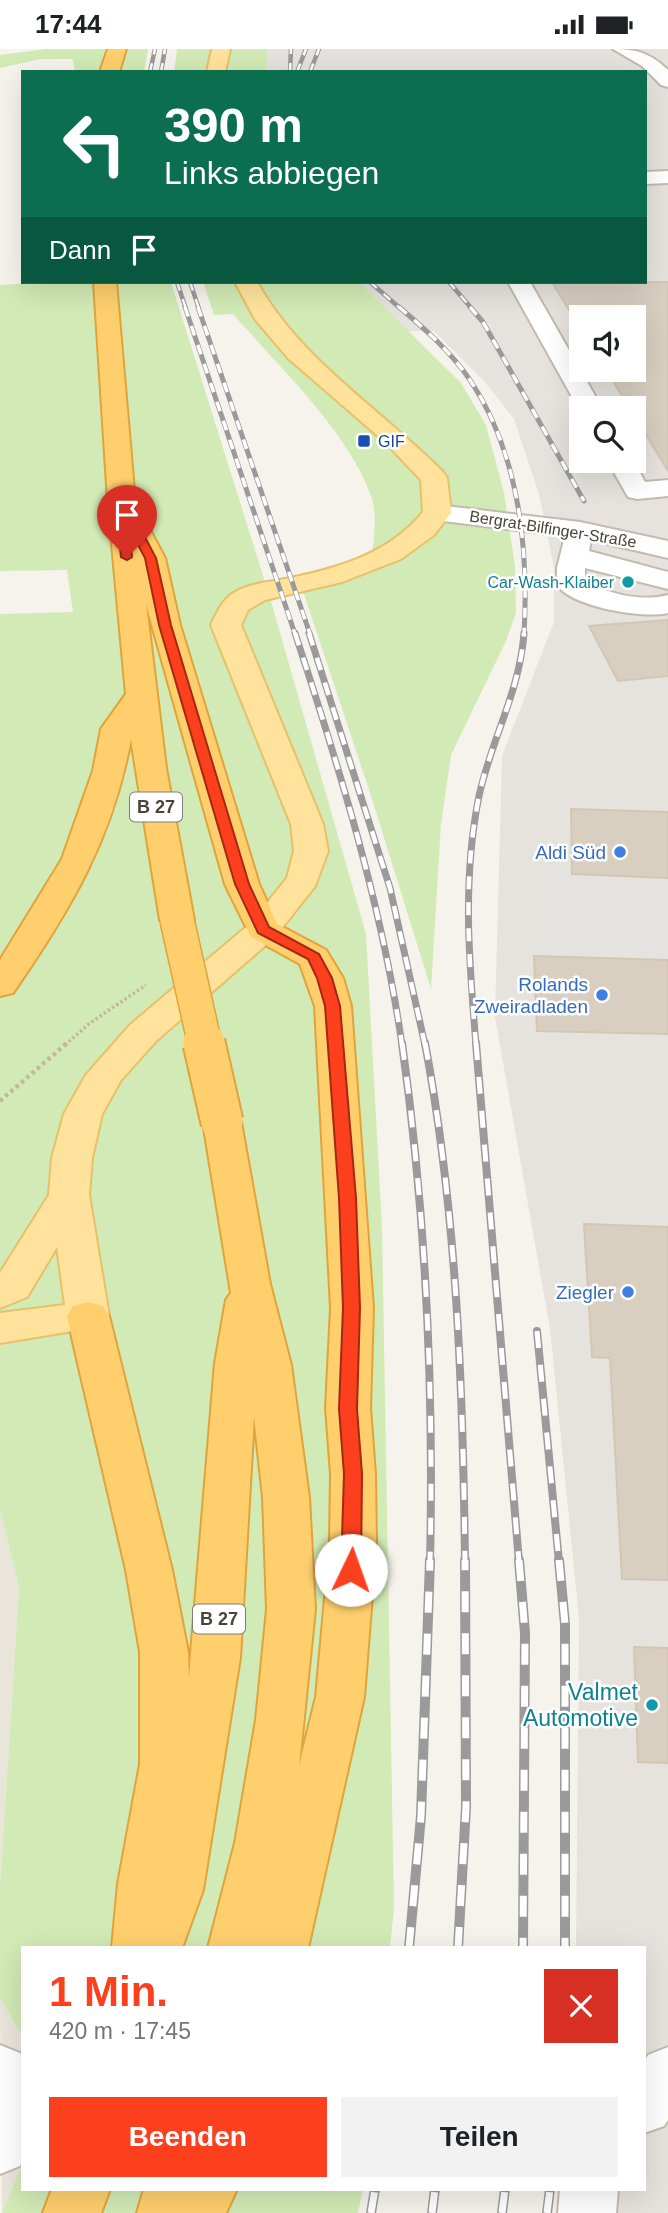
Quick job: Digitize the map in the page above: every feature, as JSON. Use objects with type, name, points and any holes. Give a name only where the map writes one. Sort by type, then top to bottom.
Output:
[{"type":"highway","points":[[110,70],[117,49]]},
{"type":"highway","name":"B 27","points":[[105,284],[121,501],[141,694],[163,859],[222,1122],[249,1284],[270,1365],[286,1497],[291,1609],[281,1720],[261,1843],[235,1946]]},
{"type":"highway","points":[[121,501],[151,558],[165,625],[242,884],[263,930],[294,944],[313,957],[325,978],[333,1006],[352,1308],[348,1409],[353,1474],[353,1544],[340,1697],[281,1946]]},
{"type":"highway","points":[[0,985],[36,935],[79,859],[109,771],[117,729],[141,694]]},
{"type":"highway","name":"B 27","points":[[156,1946],[177,1890],[216,1658],[236,1363],[249,1284]]},
{"type":"highway","points":[[88,1316],[149,1570],[164,1652],[165,1764],[144,1884],[139,1946]]},
{"type":"highway","points":[[72,2213],[79,2191]]},
{"type":"highway","points":[[166,2213],[172,2191]]},
{"type":"highway","points":[[194,2213],[207,2191]]},
{"type":"main road","points":[[216,70],[221,49]]},
{"type":"main road","points":[[0,1328],[88,1316],[69,1195],[72,1159],[83,1114],[105,1075],[144,1033],[263,930],[303,879],[311,851],[307,824],[226,625],[230,613],[243,599],[316,581],[385,558],[414,541],[437,513],[434,478],[395,438],[297,353],[262,314],[247,284]]},
{"type":"main road","points":[[0,1294],[12,1287],[69,1195]]},
{"type":"street","points":[[622,49],[649,62],[668,81]]},
{"type":"street","points":[[647,178],[668,177]]},
{"type":"street","points":[[520,284],[583,396]]},
{"type":"street","points":[[627,473],[637,491],[668,488]]},
{"type":"street","name":"Bergrat-Bilfinger-Straße","points":[[437,513],[516,520],[577,543],[668,550]]},
{"type":"street","points":[[668,581],[577,543],[571,585],[586,594],[631,604],[668,604]]},
{"type":"street","points":[[0,2071],[13,2093],[0,2147]]},
{"type":"street","points":[[646,2104],[668,2073]]},
{"type":"street","points":[[587,2213],[589,2191]]},
{"type":"path","points":[[0,1101],[90,1023],[154,979]]},
{"type":"shaded area","points":[[268,49],[668,49],[668,2213],[562,2213],[565,2191],[646,2191],[646,1946],[576,1946],[579,1619],[550,1329],[495,1017],[502,756],[554,622],[554,568],[539,494],[514,419],[485,382],[434,331],[408,331],[361,284],[647,284],[647,70],[266,70]]},
{"type":"shaded area","points":[[541,873],[668,878],[668,960],[541,957]]},
{"type":"shaded area","points":[[0,1510],[19,1587],[0,1886]]},
{"type":"shaded area","points":[[0,1999],[21,2034],[21,2167],[2,2213]]},
{"type":"green space","points":[[46,49],[148,49],[144,70],[75,70],[73,59],[40,59],[0,68],[0,55]]},
{"type":"green space","points":[[177,49],[268,49],[266,70],[174,70]]},
{"type":"green space","points":[[172,284],[271,601],[366,934],[382,1228],[394,1909],[390,1946],[21,1946],[21,2034],[0,1999],[0,1886],[19,1587],[0,1510],[0,614],[73,612],[67,570],[0,571],[0,285]]},
{"type":"green space","points":[[204,284],[361,284],[461,383],[486,425],[504,493],[515,566],[516,613],[506,641],[451,755],[441,824],[431,989],[300,582],[372,552],[375,530],[370,493],[345,445],[290,377],[233,314],[214,315]]},
{"type":"green space","points":[[21,2167],[21,2191],[363,2191],[358,2213],[2,2213]]},
{"type":"building","points":[[668,282],[668,471],[646,435],[646,396],[622,396],[614,382],[646,382],[646,305],[569,305],[569,310],[553,284]]},
{"type":"building","points":[[668,620],[668,676],[618,681],[589,626]]},
{"type":"building","name":"Aldi Süd","points":[[571,809],[668,812],[668,878],[572,874]]},
{"type":"building","name":"Rolands Zweiradladen","points":[[534,956],[668,960],[668,1034],[537,1031]]},
{"type":"building","points":[[584,1224],[668,1227],[668,1580],[622,1579],[610,1358],[592,1357]]},
{"type":"building","name":"Valmet Automotive","points":[[634,1647],[668,1648],[668,1763],[638,1762]]},
{"type":"railway","points":[[150,70],[155,49]]},
{"type":"railway","points":[[161,70],[165,49]]},
{"type":"railway","points":[[290,70],[291,49]]},
{"type":"railway","points":[[298,70],[306,49]]},
{"type":"railway","points":[[311,70],[319,49]]},
{"type":"railway","points":[[178,284],[186,309]]},
{"type":"railway","points":[[191,284],[199,309]]},
{"type":"railway","points":[[372,284],[401,309]]},
{"type":"railway","points":[[451,284],[472,309]]},
{"type":"railway","points":[[185,307],[295,634]]},
{"type":"railway","points":[[198,307],[310,634]]},
{"type":"railway","points":[[399,307],[437,341],[463,370],[487,408],[500,439],[510,470],[522,536],[525,569],[524,634]]},
{"type":"railway","points":[[470,307],[483,322],[584,501]]},
{"type":"railway","points":[[295,633],[358,837],[383,940],[402,1045]]},
{"type":"railway","points":[[309,633],[390,888],[425,1045]]},
{"type":"railway","points":[[476,1045],[468,920],[470,859],[484,775],[517,675],[524,633]]},
{"type":"railway","points":[[402,1043],[417,1173],[426,1302],[431,1432],[430,1562]]},
{"type":"railway","points":[[425,1043],[436,1107],[451,1237],[460,1367],[465,1562]]},
{"type":"railway","points":[[476,1043],[519,1562]]},
{"type":"railway","points":[[537,1331],[559,1562]]},
{"type":"railway","points":[[409,1946],[421,1816],[430,1560]]},
{"type":"railway","points":[[458,1946],[466,1807],[465,1560]]},
{"type":"railway","points":[[519,1560],[525,1633],[523,1946]]},
{"type":"railway","points":[[559,1560],[565,1624],[565,1946]]},
{"type":"railway","points":[[371,2213],[375,2191]]},
{"type":"railway","points":[[432,2213],[435,2191]]},
{"type":"railway","points":[[502,2213],[505,2191]]},
{"type":"railway","points":[[547,2213],[550,2191]]},
{"type":"place","name":"GIF","points":[[364,441]]},
{"type":"place","name":"Car-Wash-Klaiber","points":[[628,582]]},
{"type":"place","name":"Aldi Süd","points":[[620,852]]},
{"type":"place","name":"Rolands Zweiradladen","points":[[602,995]]},
{"type":"place","name":"Ziegler","points":[[628,1292]]},
{"type":"place","name":"Valmet Automotive","points":[[652,1705]]},
{"type":"route","points":[[127,557],[121,501],[151,558],[165,625],[242,884],[263,930],[294,944],[313,957],[325,978],[333,1006],[352,1308],[348,1409],[353,1474],[351,1570]]}]
